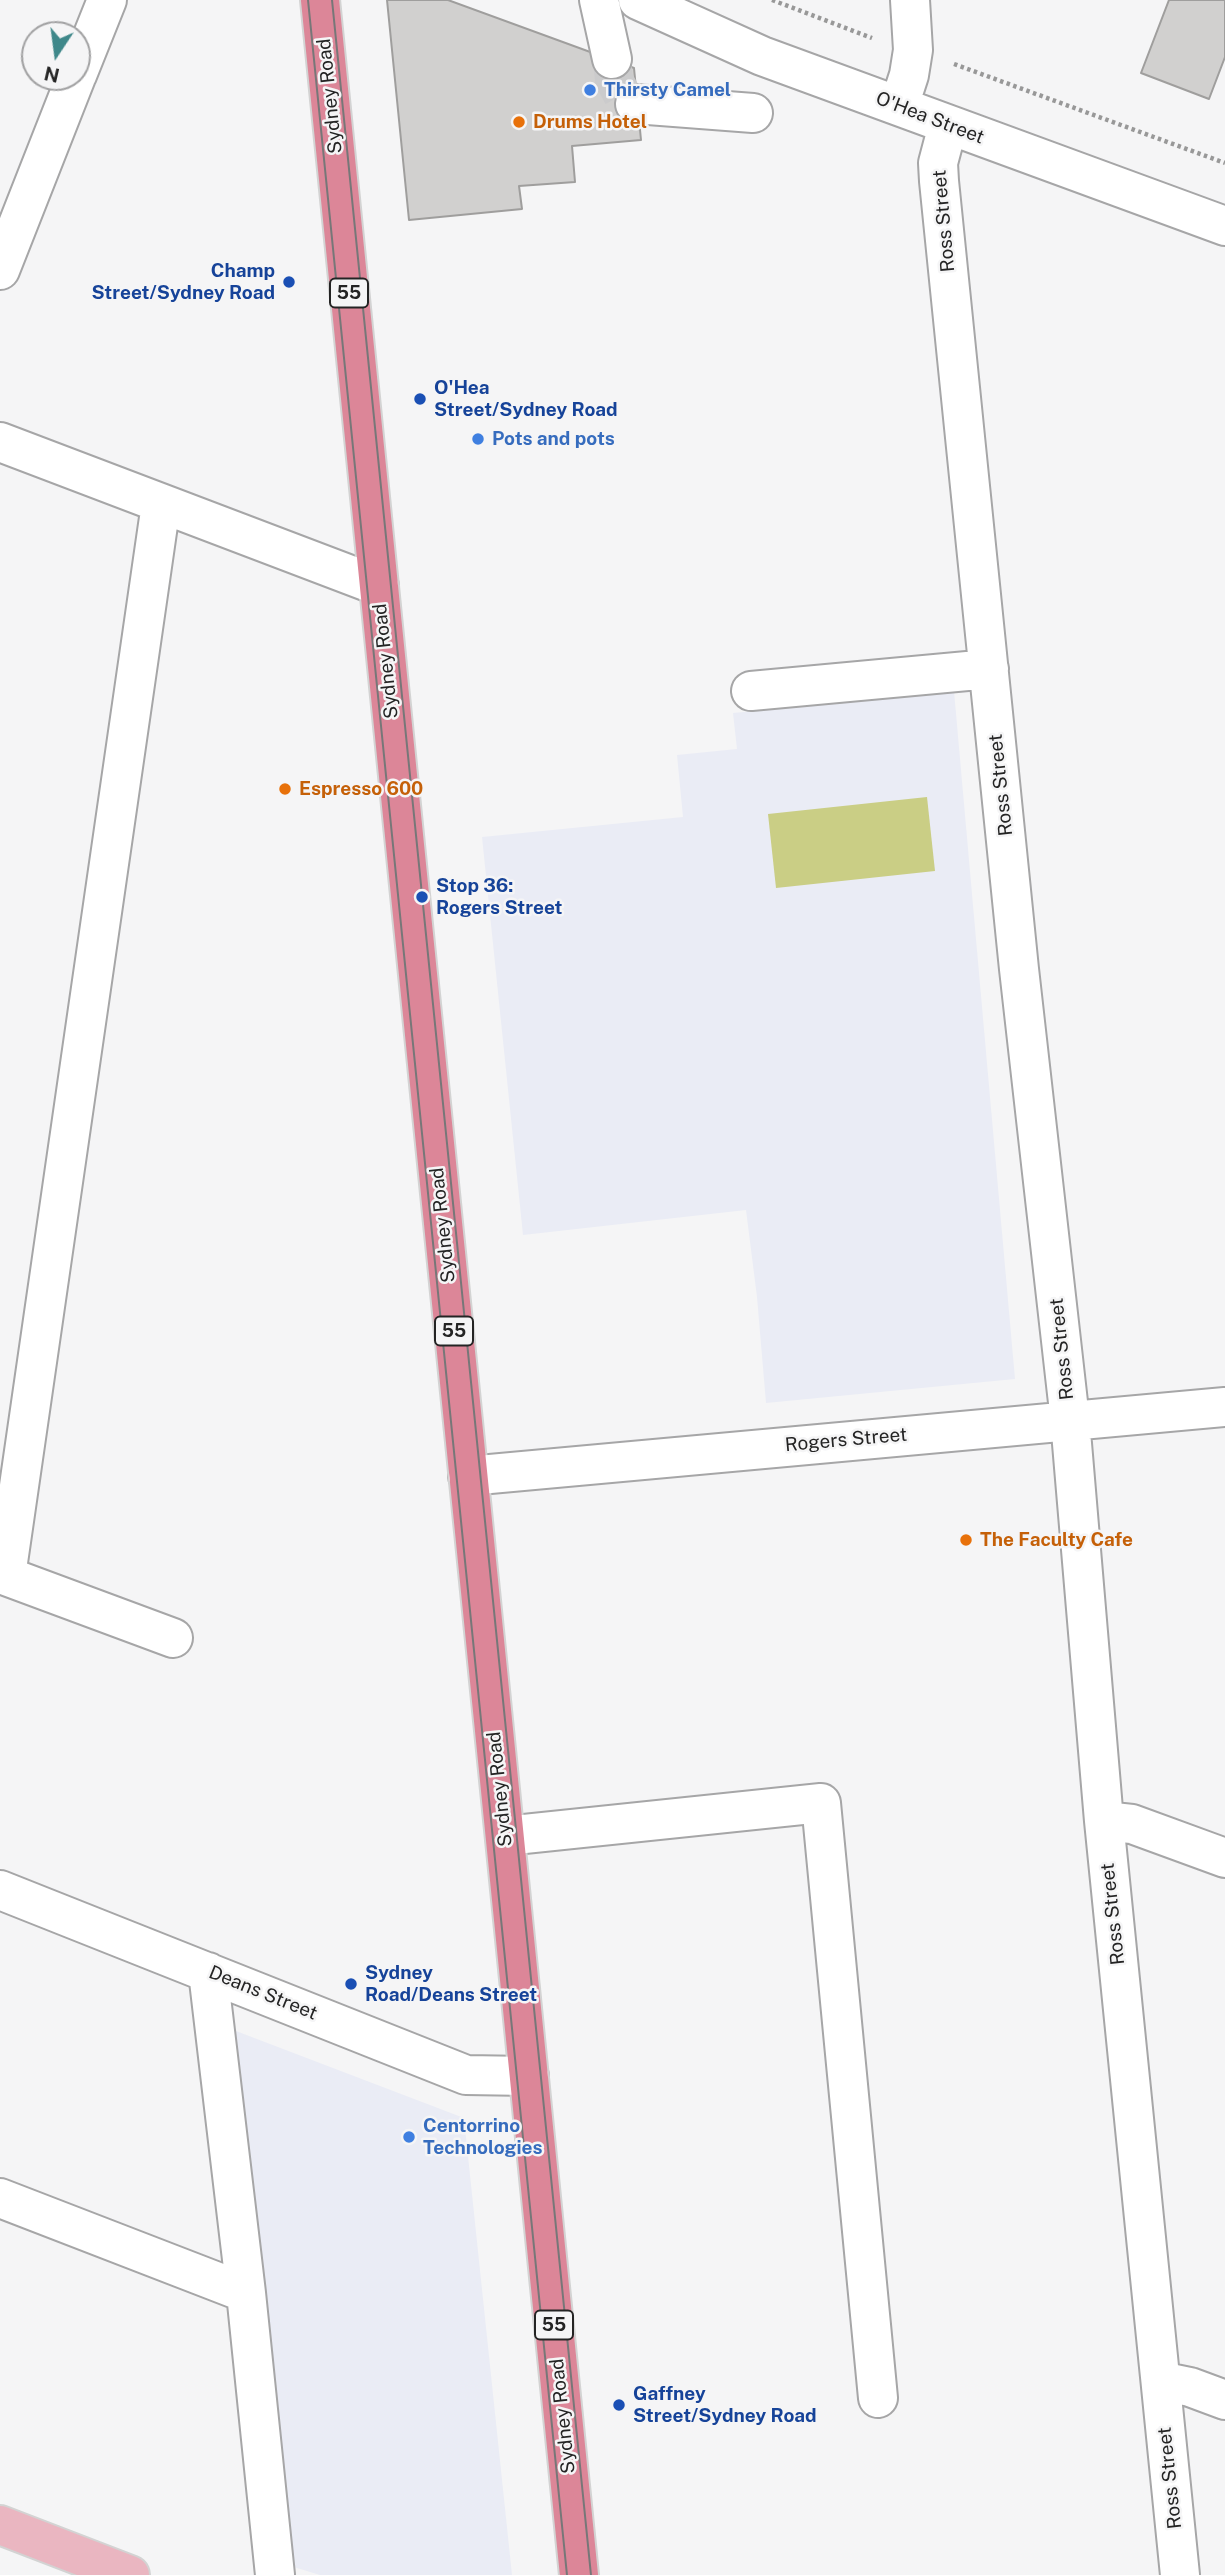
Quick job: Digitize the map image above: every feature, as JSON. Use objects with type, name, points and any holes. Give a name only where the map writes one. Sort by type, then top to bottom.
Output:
[{"type":"highway","name":"Sydney Road","points":[[320,0],[579,2575]]},
{"type":"main road","points":[[0,2525],[130,2575]]},
{"type":"street","points":[[599,0],[612,59]]},
{"type":"street","name":"O'Hea Street","points":[[638,0],[762,56],[1225,226]]},
{"type":"street","points":[[899,106],[909,75],[913,50],[909,0]]},
{"type":"street","points":[[91,38],[103,5]]},
{"type":"street","points":[[0,270],[71,91]]},
{"type":"street","points":[[635,104],[753,113]]},
{"type":"street","name":"Ross Street","points":[[948,125],[938,163],[939,181],[1019,969],[1070,1420],[1104,1821],[1180,2575]]},
{"type":"street","points":[[0,442],[379,586]]},
{"type":"street","points":[[162,504],[3,1575],[173,1638]]},
{"type":"street","points":[[751,691],[989,669]]},
{"type":"street","name":"Rogers Street","points":[[468,1476],[1225,1407]]},
{"type":"street","points":[[505,1836],[821,1803],[878,2398]]},
{"type":"street","points":[[1104,1821],[1132,1824],[1225,1858]]},
{"type":"street","name":"Deans Street","points":[[0,1891],[466,2075],[529,2076]]},
{"type":"street","points":[[208,1972],[246,2293],[275,2575]]},
{"type":"street","points":[[0,2198],[246,2293]]},
{"type":"street","points":[[1161,2381],[1190,2387],[1225,2400]]},
{"type":"path","points":[[772,0],[1225,163]]},
{"type":"shaded area","points":[[954,691],[1015,1379],[766,1403],[746,1210],[523,1235],[482,837],[683,817],[677,755],[737,749],[733,713]]},
{"type":"shaded area","points":[[215,2023],[464,2118],[512,2575],[320,2575],[274,2561]]},
{"type":"green space","points":[[927,797],[935,871],[776,888],[768,814]]},
{"type":"building","name":"Drums Hotel","points":[[387,0],[448,0],[634,68],[641,140],[572,146],[575,182],[519,186],[522,209],[409,220]]},
{"type":"building","points":[[1169,0],[1225,0],[1225,57],[1209,99],[1141,73]]},
{"type":"tunnel","points":[[612,59],[614,80],[624,98],[635,104]]},
{"type":"tram line","points":[[308,0],[567,2575]]},
{"type":"tram line","points":[[332,0],[591,2575]]},
{"type":"place","name":"Thirsty Camel","points":[[590,90]]},
{"type":"place","name":"Drums Hotel","points":[[519,122]]},
{"type":"place","name":"Champ Street/Sydney Road","points":[[289,282]]},
{"type":"place","name":"O'Hea Street/Sydney Road","points":[[420,399]]},
{"type":"place","name":"Pots and pots","points":[[478,439]]},
{"type":"place","name":"Espresso 600","points":[[285,789]]},
{"type":"place","name":"Stop 36: Rogers Street","points":[[422,897]]},
{"type":"place","name":"The Faculty Cafe","points":[[966,1540]]},
{"type":"place","name":"Sydney Road/Deans Street","points":[[351,1984]]},
{"type":"place","name":"Centorrino Technologies","points":[[409,2137]]},
{"type":"place","name":"Gaffney Street/Sydney Road","points":[[619,2405]]}]
